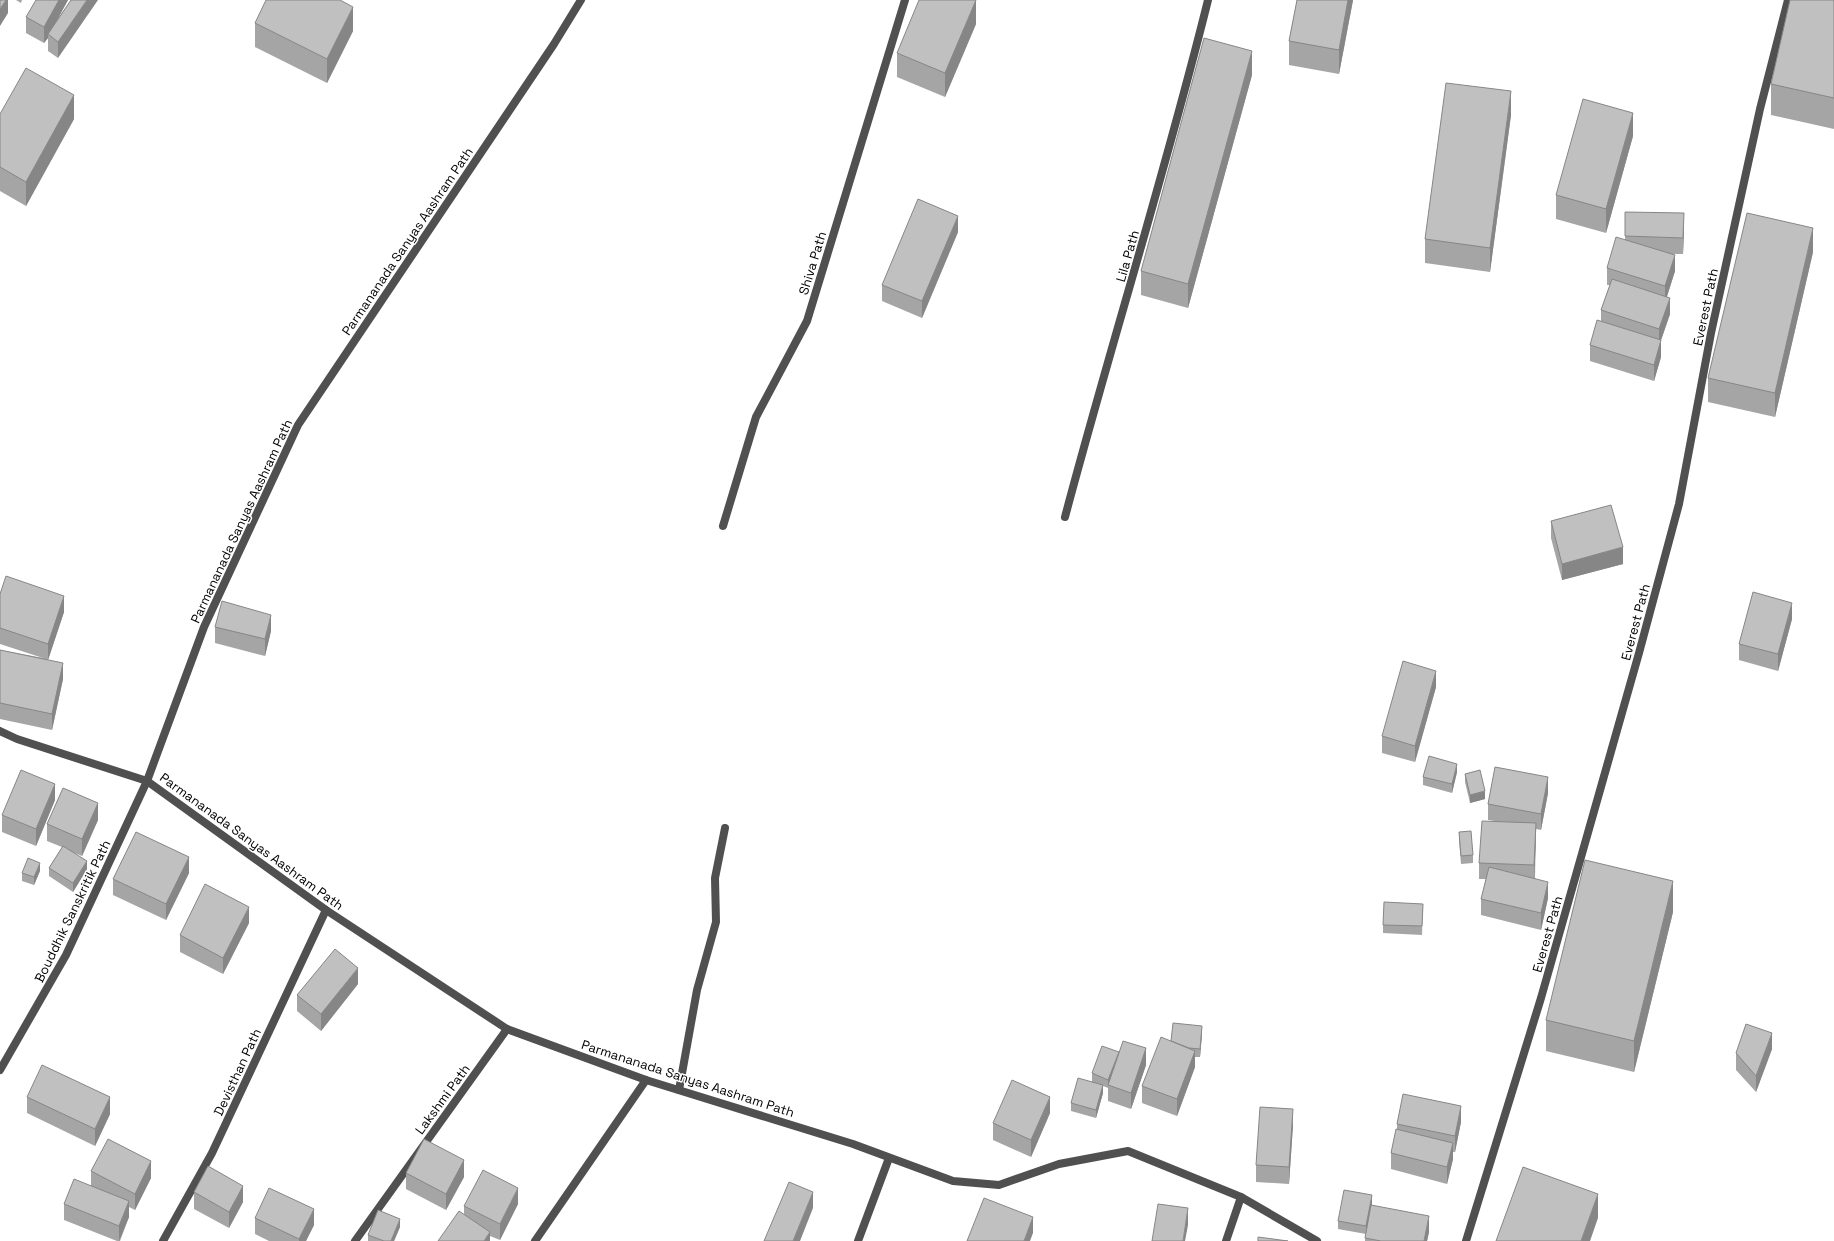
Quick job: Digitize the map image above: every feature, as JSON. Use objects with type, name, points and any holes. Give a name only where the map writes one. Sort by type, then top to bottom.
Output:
[{"type":"street","name":"Parmananada Sanyas Aashram Path","points":[[581,0],[554,44],[298,425],[204,628],[148,780],[326,910],[507,1029],[646,1080],[853,1144],[953,1181],[999,1186],[1060,1164],[1128,1151],[1241,1197],[1317,1241]]},
{"type":"street","name":"Shiva Path","points":[[723,526],[756,417],[806,321],[905,0]]},
{"type":"street","name":"Lila Path","points":[[1065,517],[1190,76],[1208,0]]},
{"type":"street","name":"Everest Path","points":[[1466,1241],[1541,998],[1639,653],[1679,504],[1722,279],[1760,109],[1788,0]]},
{"type":"street","points":[[0,731],[17,739],[148,780]]},
{"type":"street","name":"Bouddhik Sanskritik Path","points":[[0,1070],[66,956],[148,780]]},
{"type":"street","points":[[679,1090],[697,990],[716,922],[715,878],[725,828]]},
{"type":"street","name":"Devisthan Path","points":[[163,1241],[212,1153],[326,910]]},
{"type":"street","name":"Lakshmi Path","points":[[355,1241],[507,1029]]},
{"type":"street","points":[[534,1241],[646,1080]]},
{"type":"street","points":[[858,1241],[889,1158]]},
{"type":"street","points":[[1226,1241],[1241,1197]]},
{"type":"building","points":[[0,0],[6,0],[0,9]]},
{"type":"building","points":[[36,0],[59,0],[44,27],[26,17]]},
{"type":"building","points":[[71,0],[87,0],[58,42],[48,34]]},
{"type":"building","points":[[266,0],[340,0],[353,7],[327,59],[255,23]]},
{"type":"building","points":[[919,0],[976,0],[945,73],[897,53]]},
{"type":"building","points":[[1297,0],[1348,0],[1339,50],[1289,41]]},
{"type":"building","points":[[1790,0],[1834,0],[1834,98],[1771,84]]},
{"type":"building","points":[[1204,38],[1252,51],[1188,284],[1141,271]]},
{"type":"building","points":[[26,68],[74,95],[26,182],[0,167],[0,114]]},
{"type":"building","points":[[1446,83],[1511,91],[1490,248],[1425,239]]},
{"type":"building","points":[[1583,99],[1633,113],[1606,209],[1556,195]]},
{"type":"building","points":[[918,199],[958,216],[922,301],[882,285]]},
{"type":"building","points":[[1625,212],[1684,213],[1683,238],[1625,236]]},
{"type":"building","points":[[1747,213],[1813,228],[1775,393],[1708,378]]},
{"type":"building","points":[[1616,237],[1675,255],[1665,286],[1607,268]]},
{"type":"building","points":[[1612,279],[1670,298],[1659,329],[1601,310]]},
{"type":"building","points":[[1597,320],[1661,340],[1654,365],[1590,345]]},
{"type":"building","points":[[1611,505],[1623,547],[1562,564],[1551,521]]},
{"type":"building","points":[[6,576],[64,596],[48,644],[0,628],[0,594]]},
{"type":"building","points":[[1753,592],[1792,603],[1778,654],[1739,644]]},
{"type":"building","points":[[222,601],[271,615],[265,639],[215,627]]},
{"type":"building","points":[[0,650],[63,663],[52,714],[0,703]]},
{"type":"building","points":[[1403,661],[1436,671],[1415,746],[1382,736]]},
{"type":"building","points":[[1429,756],[1457,764],[1452,784],[1423,777]]},
{"type":"building","points":[[1495,767],[1548,777],[1541,814],[1488,804]]},
{"type":"building","points":[[21,770],[55,784],[36,829],[2,815]]},
{"type":"building","points":[[1480,770],[1485,791],[1470,795],[1465,774]]},
{"type":"building","points":[[63,788],[98,803],[82,839],[47,824]]},
{"type":"building","points":[[1482,821],[1536,823],[1534,865],[1479,863]]},
{"type":"building","points":[[1471,831],[1473,855],[1461,856],[1459,832]]},
{"type":"building","points":[[136,832],[189,857],[166,904],[113,879]]},
{"type":"building","points":[[63,846],[87,861],[73,883],[49,868]]},
{"type":"building","points":[[28,858],[40,863],[34,877],[22,873]]},
{"type":"building","points":[[1585,860],[1673,881],[1634,1041],[1546,1020]]},
{"type":"building","points":[[1489,867],[1548,882],[1541,913],[1481,899]]},
{"type":"building","points":[[205,884],[249,907],[223,958],[180,935]]},
{"type":"building","points":[[1384,902],[1423,904],[1422,926],[1383,925]]},
{"type":"building","points":[[335,949],[358,968],[321,1014],[297,995]]},
{"type":"building","points":[[1173,1023],[1202,1026],[1200,1049],[1189,1048],[1171,1041]]},
{"type":"building","points":[[1746,1024],[1772,1033],[1756,1076],[1736,1053]]},
{"type":"building","points":[[1161,1037],[1195,1051],[1177,1099],[1142,1086]]},
{"type":"building","points":[[1123,1041],[1146,1048],[1131,1093],[1108,1085]]},
{"type":"building","points":[[1102,1046],[1119,1052],[1108,1080],[1092,1073]]},
{"type":"building","points":[[42,1065],[110,1097],[95,1129],[27,1097]]},
{"type":"building","points":[[1078,1078],[1103,1085],[1096,1110],[1071,1103]]},
{"type":"building","points":[[1012,1080],[1050,1097],[1031,1140],[993,1123]]},
{"type":"building","points":[[1403,1094],[1461,1106],[1455,1136],[1397,1124]]},
{"type":"building","points":[[1260,1107],[1293,1109],[1289,1167],[1256,1165]]},
{"type":"building","points":[[1396,1129],[1453,1143],[1447,1167],[1391,1153]]},
{"type":"building","points":[[108,1139],[151,1161],[135,1194],[91,1171]]},
{"type":"building","points":[[424,1139],[464,1160],[446,1194],[406,1173]]},
{"type":"building","points":[[208,1166],[243,1186],[229,1212],[194,1192]]},
{"type":"building","points":[[1523,1167],[1598,1194],[1581,1241],[1496,1241]]},
{"type":"building","points":[[483,1170],[518,1188],[500,1224],[464,1206]]},
{"type":"building","points":[[74,1179],[129,1201],[119,1226],[64,1204]]},
{"type":"building","points":[[789,1182],[813,1192],[793,1241],[764,1241]]},
{"type":"building","points":[[269,1188],[314,1209],[299,1239],[255,1218]]},
{"type":"building","points":[[1344,1190],[1372,1195],[1366,1226],[1338,1221]]},
{"type":"building","points":[[984,1198],[1033,1217],[1024,1241],[967,1241]]},
{"type":"building","points":[[1158,1204],[1188,1208],[1183,1241],[1152,1241]]},
{"type":"building","points":[[1371,1205],[1429,1216],[1424,1241],[1381,1241],[1365,1238]]},
{"type":"building","points":[[378,1210],[400,1219],[391,1241],[384,1241],[368,1235]]},
{"type":"building","points":[[459,1211],[490,1232],[484,1241],[438,1241]]},
{"type":"building","points":[[1258,1237],[1288,1241],[1258,1241]]}]
